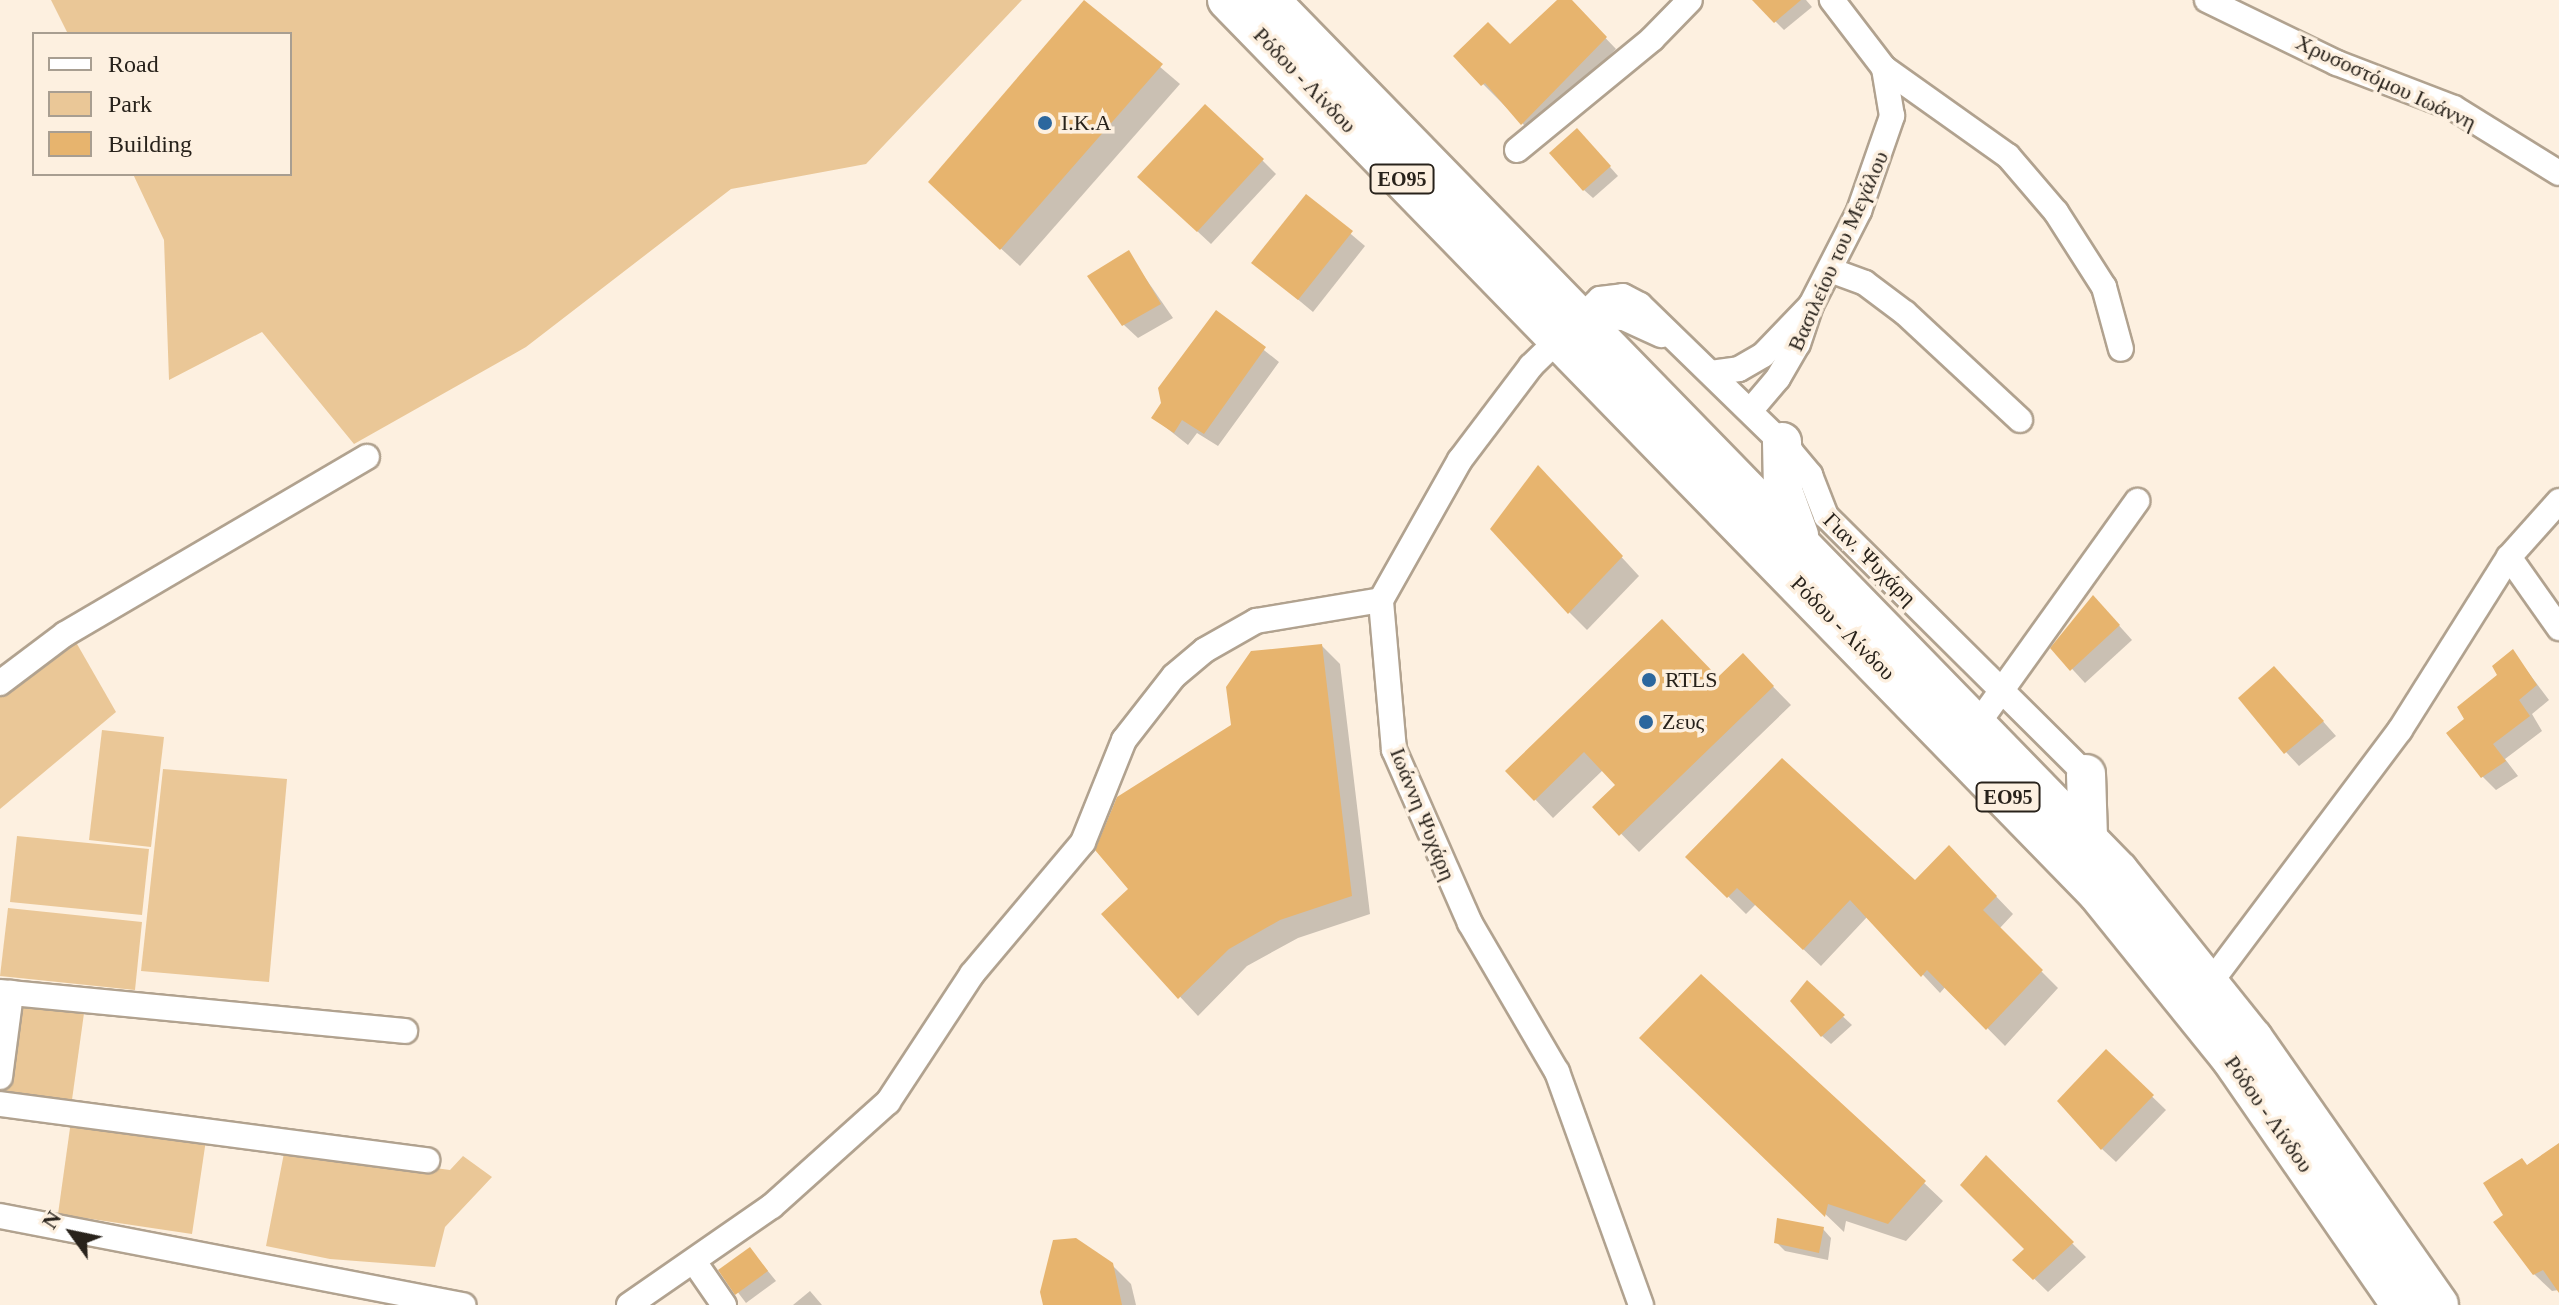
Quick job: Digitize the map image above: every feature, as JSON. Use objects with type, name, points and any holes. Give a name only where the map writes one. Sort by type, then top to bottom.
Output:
[{"type":"main road","name":"Ρόδου - Λίνδου","points":[[1227,0],[1569,327],[1803,545],[1979,722],[2088,838],[2210,983],[2296,1097],[2439,1305]]},
{"type":"main road","name":"Ρόδου - Λίνδου","points":[[1270,0],[1569,327],[2097,893],[2231,1059],[2401,1305]]},
{"type":"main road","points":[[1782,442],[1783,491],[1803,545]]},
{"type":"main road","points":[[2086,774],[2088,838]]},
{"type":"street","points":[[1517,150],[1652,39],[1690,0]]},
{"type":"street","name":"Βασιλείου του Μεγάλου","points":[[1750,411],[1789,362],[1811,305],[1830,270],[1883,150],[1892,116],[1884,68],[1832,0]]},
{"type":"street","name":"Χρυσοστόμου Ιωάννη","points":[[2207,0],[2337,63],[2454,108],[2559,173]]},
{"type":"street","points":[[1884,68],[2008,156],[2056,212],[2104,287],[2121,349]]},
{"type":"street","points":[[1830,270],[1865,283],[1905,313],[2020,420]]},
{"type":"street","points":[[1711,373],[1739,369],[1756,360],[1811,305]]},
{"type":"street","name":"Γιαν. Ψυχάρη","points":[[1569,327],[1624,318],[1689,352],[1782,442],[1810,475],[1821,511],[2086,774]]},
{"type":"street","points":[[629,1305],[695,1263],[772,1206],[888,1102],[972,974],[1083,842],[1124,740],[1174,676],[1205,650],[1256,621],[1381,600],[1460,460],[1569,327]]},
{"type":"street","points":[[0,683],[65,634],[367,457]]},
{"type":"street","points":[[1979,722],[2137,501]]},
{"type":"street","points":[[2210,983],[2400,730],[2509,557],[2559,501]]},
{"type":"street","points":[[2509,557],[2559,628]]},
{"type":"street","name":"Ιωάννη Ψυχάρη","points":[[1381,600],[1394,750],[1470,923],[1557,1072],[1641,1305]]},
{"type":"street","points":[[0,1077],[5,992],[405,1031]]},
{"type":"street","points":[[0,1104],[427,1160]]},
{"type":"street","points":[[0,1216],[464,1305]]},
{"type":"street","points":[[695,1263],[724,1305]]},
{"type":"green space","points":[[51,0],[1022,0],[866,164],[731,189],[526,347],[354,444],[262,332],[169,380],[164,240],[134,176],[292,176],[292,32],[67,32]]},
{"type":"green space","points":[[73,637],[116,712],[0,809],[0,693]]},
{"type":"green space","points":[[102,730],[164,737],[151,847],[89,840]]},
{"type":"green space","points":[[163,769],[287,779],[269,982],[141,971]]},
{"type":"green space","points":[[17,836],[149,849],[142,915],[10,902]]},
{"type":"green space","points":[[8,908],[142,922],[135,990],[0,976]]},
{"type":"green space","points":[[0,999],[85,1006],[71,1107],[0,1098]]},
{"type":"green space","points":[[71,1121],[206,1140],[192,1234],[58,1214]]},
{"type":"green space","points":[[285,1148],[450,1170],[463,1156],[492,1177],[445,1227],[435,1267],[330,1259],[266,1246]]},
{"type":"building","name":"Ι.Κ.Α","points":[[1084,0],[1163,64],[1000,250],[928,182]]},
{"type":"building","points":[[1557,0],[1572,0],[1607,37],[1521,125],[1485,83],[1481,86],[1453,56],[1488,22],[1510,44]]},
{"type":"building","points":[[1752,0],[1801,0],[1774,23]]},
{"type":"building","points":[[1205,104],[1264,159],[1197,232],[1137,177]]},
{"type":"building","points":[[1577,128],[1611,166],[1583,191],[1549,153]]},
{"type":"building","points":[[1306,194],[1353,231],[1298,300],[1251,263]]},
{"type":"building","points":[[1129,250],[1161,304],[1122,326],[1087,276]]},
{"type":"building","points":[[1216,310],[1266,347],[1204,434],[1182,420],[1174,433],[1151,418],[1161,403],[1158,388]]},
{"type":"building","points":[[1538,465],[1623,556],[1568,614],[1490,529]]},
{"type":"building","points":[[2093,595],[2120,625],[2070,671],[2050,648]]},
{"type":"building","name":"Ζευς","points":[[1662,619],[1718,677],[1743,653],[1774,686],[1619,836],[1592,807],[1615,785],[1584,752],[1534,801],[1505,771]]},
{"type":"building","points":[[1322,644],[1352,896],[1280,920],[1229,949],[1178,999],[1101,914],[1128,889],[1095,850],[1117,797],[1231,725],[1226,687],[1251,651]]},
{"type":"building","points":[[2513,649],[2537,685],[2519,700],[2530,716],[2493,744],[2506,761],[2481,778],[2446,733],[2464,719],[2457,707],[2497,675],[2492,666]]},
{"type":"building","points":[[2274,666],[2324,721],[2284,754],[2238,698]]},
{"type":"building","points":[[1782,758],[1915,880],[1949,845],[1997,896],[1983,910],[2043,970],[1986,1030],[1927,970],[1921,977],[1850,900],[1803,950],[1737,888],[1727,898],[1685,857]]},
{"type":"building","points":[[1701,974],[1926,1181],[1888,1224],[1828,1204],[1825,1217],[1639,1038]]},
{"type":"building","points":[[1807,980],[1845,1015],[1821,1037],[1790,1001]]},
{"type":"building","points":[[2106,1049],[2154,1095],[2101,1150],[2057,1101]]},
{"type":"building","points":[[2559,1143],[2559,1293],[2543,1270],[2533,1275],[2493,1222],[2503,1215],[2483,1183],[2522,1158],[2527,1165]]},
{"type":"building","points":[[1986,1155],[2074,1242],[2033,1280],[2012,1260],[2024,1249],[1960,1185]]},
{"type":"building","points":[[1777,1218],[1824,1227],[1819,1253],[1774,1243]]},
{"type":"building","points":[[1076,1238],[1113,1263],[1122,1305],[1043,1305],[1040,1292],[1053,1240]]},
{"type":"building","points":[[750,1247],[768,1271],[735,1295],[718,1270]]},
{"type":"place","name":"Ι.Κ.Α","points":[[1045,123]]},
{"type":"place","name":"RTLS","points":[[1649,680]]},
{"type":"place","name":"Ζευς","points":[[1646,722]]}]
